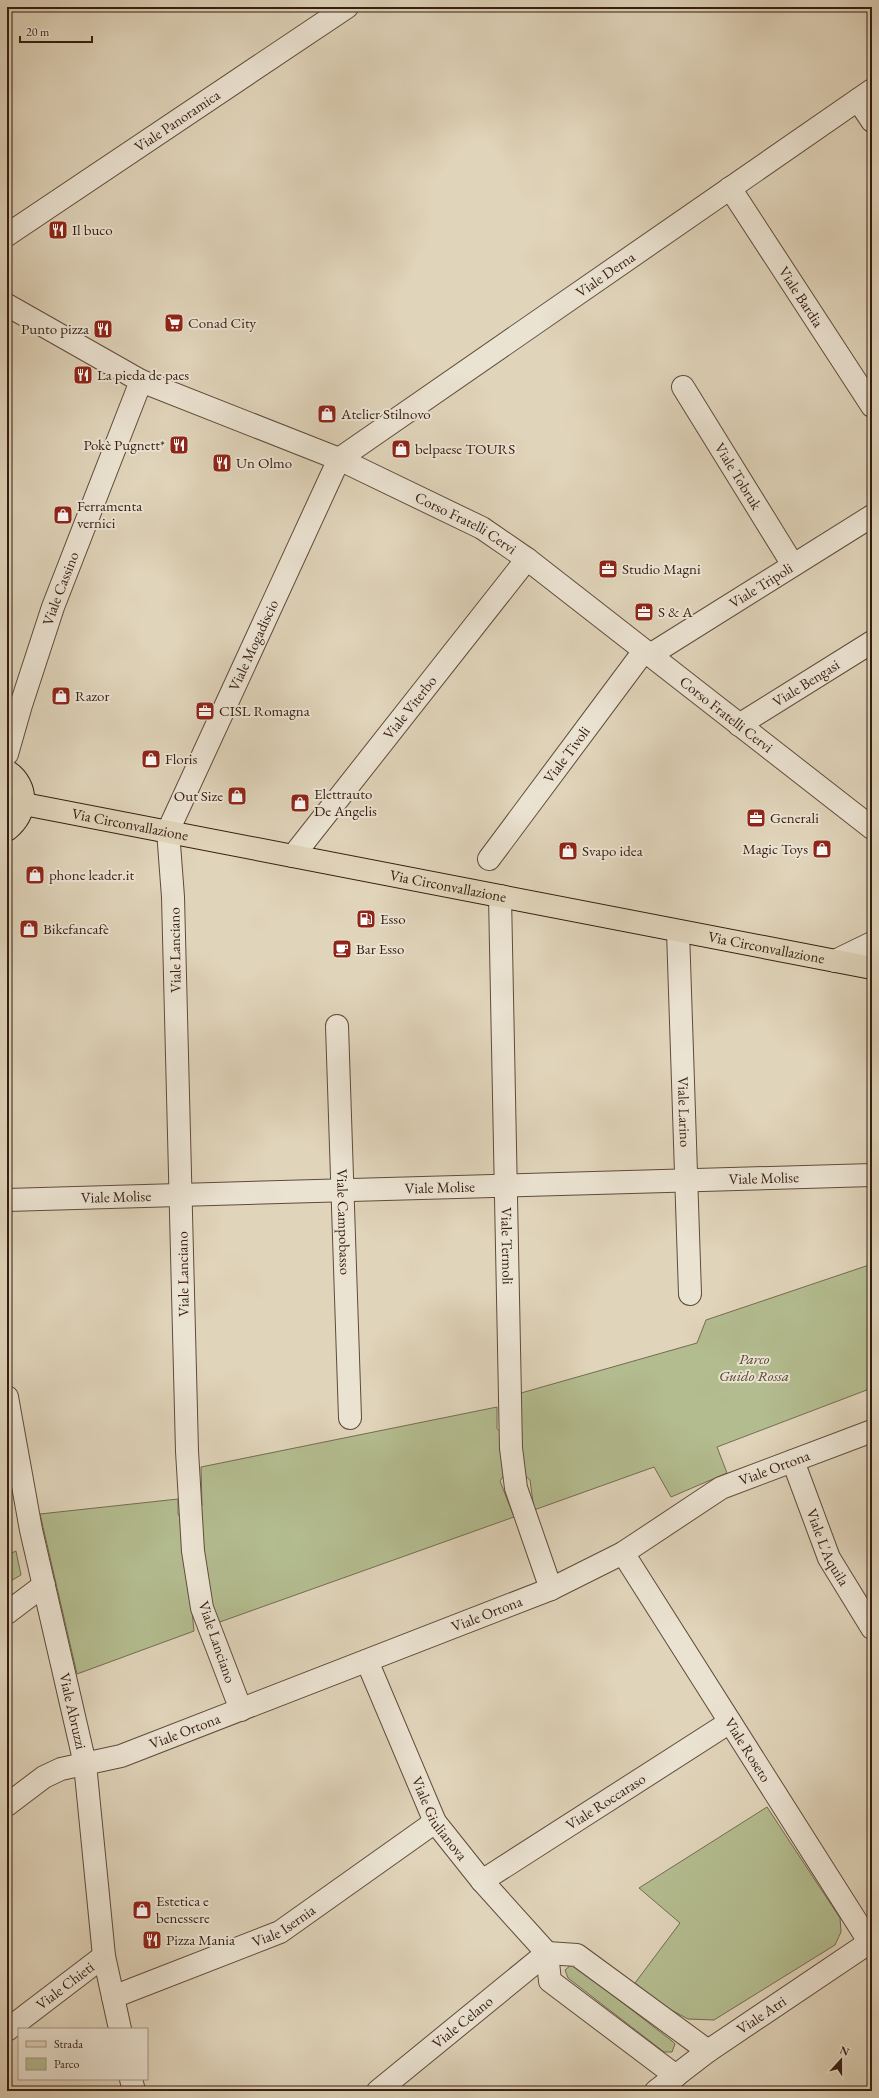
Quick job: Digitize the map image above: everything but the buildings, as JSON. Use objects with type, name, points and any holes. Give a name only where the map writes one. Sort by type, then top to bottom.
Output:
[{"type":"main road","points":[[7,771],[20,784],[24,794],[24,804],[21,815],[15,824],[7,830]]},
{"type":"main road","name":"Via Circonvallazione","points":[[24,804],[872,968]]},
{"type":"street","name":"Viale Panoramica","points":[[7,235],[347,7]]},
{"type":"street","points":[[865,94],[872,122]]},
{"type":"street","name":"Viale Derna","points":[[339,458],[865,94]]},
{"type":"street","name":"Viale Bardia","points":[[730,188],[872,406]]},
{"type":"street","name":"Corso Fratelli Cervi","points":[[7,305],[141,381],[339,458],[482,528],[527,559],[872,828]]},
{"type":"street","name":"Viale Cassino","points":[[7,754],[21,704],[53,607],[141,381]]},
{"type":"street","name":"Viale Tobruk","points":[[683,387],[793,565]]},
{"type":"street","name":"Viale Mogadiscio","points":[[168,831],[339,458]]},
{"type":"street","name":"Viale Tripoli","points":[[647,653],[872,516]]},
{"type":"street","name":"Viale Viterbo","points":[[293,856],[527,559]]},
{"type":"street","name":"Viale Bengasi","points":[[739,725],[872,642]]},
{"type":"street","name":"Viale Tivoli","points":[[489,859],[647,653]]},
{"type":"street","name":"Viale Lanciano","points":[[168,831],[173,897],[187,1451],[193,1551],[202,1608],[241,1710]]},
{"type":"street","name":"Viale Termoli","points":[[500,896],[511,1448],[516,1488],[551,1589]]},
{"type":"street","name":"Viale Larino","points":[[678,931],[690,1294]]},
{"type":"street","points":[[835,961],[872,943]]},
{"type":"street","name":"Viale Campobasso","points":[[337,1026],[350,1418]]},
{"type":"street","name":"Viale Molise","points":[[7,1200],[872,1175]]},
{"type":"street","name":"Viale Abruzzi","points":[[7,1397],[10,1431],[31,1530],[85,1764],[104,1956],[120,2028]]},
{"type":"street","name":"Viale Ortona","points":[[7,1805],[44,1777],[62,1769],[121,1756],[551,1589],[623,1553],[721,1488],[872,1431]]},
{"type":"street","name":"Viale L'Aquila","points":[[792,1461],[829,1558],[870,1619]]},
{"type":"street","name":"Viale Roseto","points":[[623,1553],[871,1944]]},
{"type":"street","points":[[7,1614],[44,1585]]},
{"type":"street","name":"Viale Giulianova","points":[[367,1661],[435,1822],[482,1880],[547,1953]]},
{"type":"street","name":"Viale Roccaraso","points":[[482,1880],[730,1722]]},
{"type":"street","name":"Viale Isernia","points":[[114,1997],[280,1932],[435,1822]]},
{"type":"street","name":"Viale Atri","points":[[656,2091],[708,2051],[871,1944]]},
{"type":"street","points":[[676,2076],[550,1981],[547,1953],[577,1955],[708,2051]]},
{"type":"street","name":"Viale Celano","points":[[378,2091],[547,1953]]},
{"type":"street","name":"Viale Chieti","points":[[7,2030],[104,1956]]},
{"type":"street","points":[[131,2080],[134,2091]]},
{"type":"green space","name":"Parco Guido Rossa","points":[[872,1264],[872,1388],[717,1447],[727,1473],[671,1497],[654,1467],[534,1510],[530,1480],[520,1471],[521,1393],[697,1343],[706,1320]]},
{"type":"green space","points":[[497,1407],[497,1429],[503,1434],[507,1471],[500,1481],[514,1517],[217,1623],[208,1594],[197,1516],[202,1505],[201,1467]]},
{"type":"green space","points":[[178,1499],[178,1514],[183,1522],[194,1631],[77,1674],[40,1514]]},
{"type":"green space","points":[[16,1551],[21,1575],[7,1583],[7,1555]]},
{"type":"green space","points":[[767,1807],[840,1918],[841,1932],[835,1945],[714,2020],[688,2019],[662,2005],[635,1983],[680,1923],[639,1888]]},
{"type":"green space","points":[[571,1965],[575,1966],[672,2041],[675,2044],[672,2052],[664,2052],[568,1978],[565,1970]]},
{"type":"place","name":"Il buco","points":[[58,230]]},
{"type":"place","name":"Conad City","points":[[174,323]]},
{"type":"place","name":"Punto pizza","points":[[103,329]]},
{"type":"place","name":"La pieda de paes","points":[[83,375]]},
{"type":"place","name":"Atelier Stilnovo","points":[[327,414]]},
{"type":"place","name":"Pokè Pugnett*","points":[[179,445]]},
{"type":"place","name":"belpaese TOURS","points":[[401,449]]},
{"type":"place","name":"Un Olmo","points":[[222,463]]},
{"type":"place","name":"Ferramenta vernici","points":[[63,515]]},
{"type":"place","name":"Studio Magni","points":[[608,569]]},
{"type":"place","name":"S & A","points":[[644,612]]},
{"type":"place","name":"Razor","points":[[61,696]]},
{"type":"place","name":"CISL Romagna","points":[[205,711]]},
{"type":"place","name":"Floris","points":[[151,759]]},
{"type":"place","name":"Out Size","points":[[237,796]]},
{"type":"place","name":"Elettrauto De Angelis","points":[[300,803]]},
{"type":"place","name":"Generali","points":[[756,818]]},
{"type":"place","name":"Magic Toys","points":[[822,849]]},
{"type":"place","name":"Svapo idea","points":[[568,851]]},
{"type":"place","name":"phone leader.it","points":[[35,875]]},
{"type":"place","name":"Esso","points":[[366,919]]},
{"type":"place","name":"Bikefancafè","points":[[29,929]]},
{"type":"place","name":"Bar Esso","points":[[342,949]]},
{"type":"place","name":"Estetica e benessere","points":[[142,1910]]},
{"type":"place","name":"Pizza Mania","points":[[152,1940]]}]
